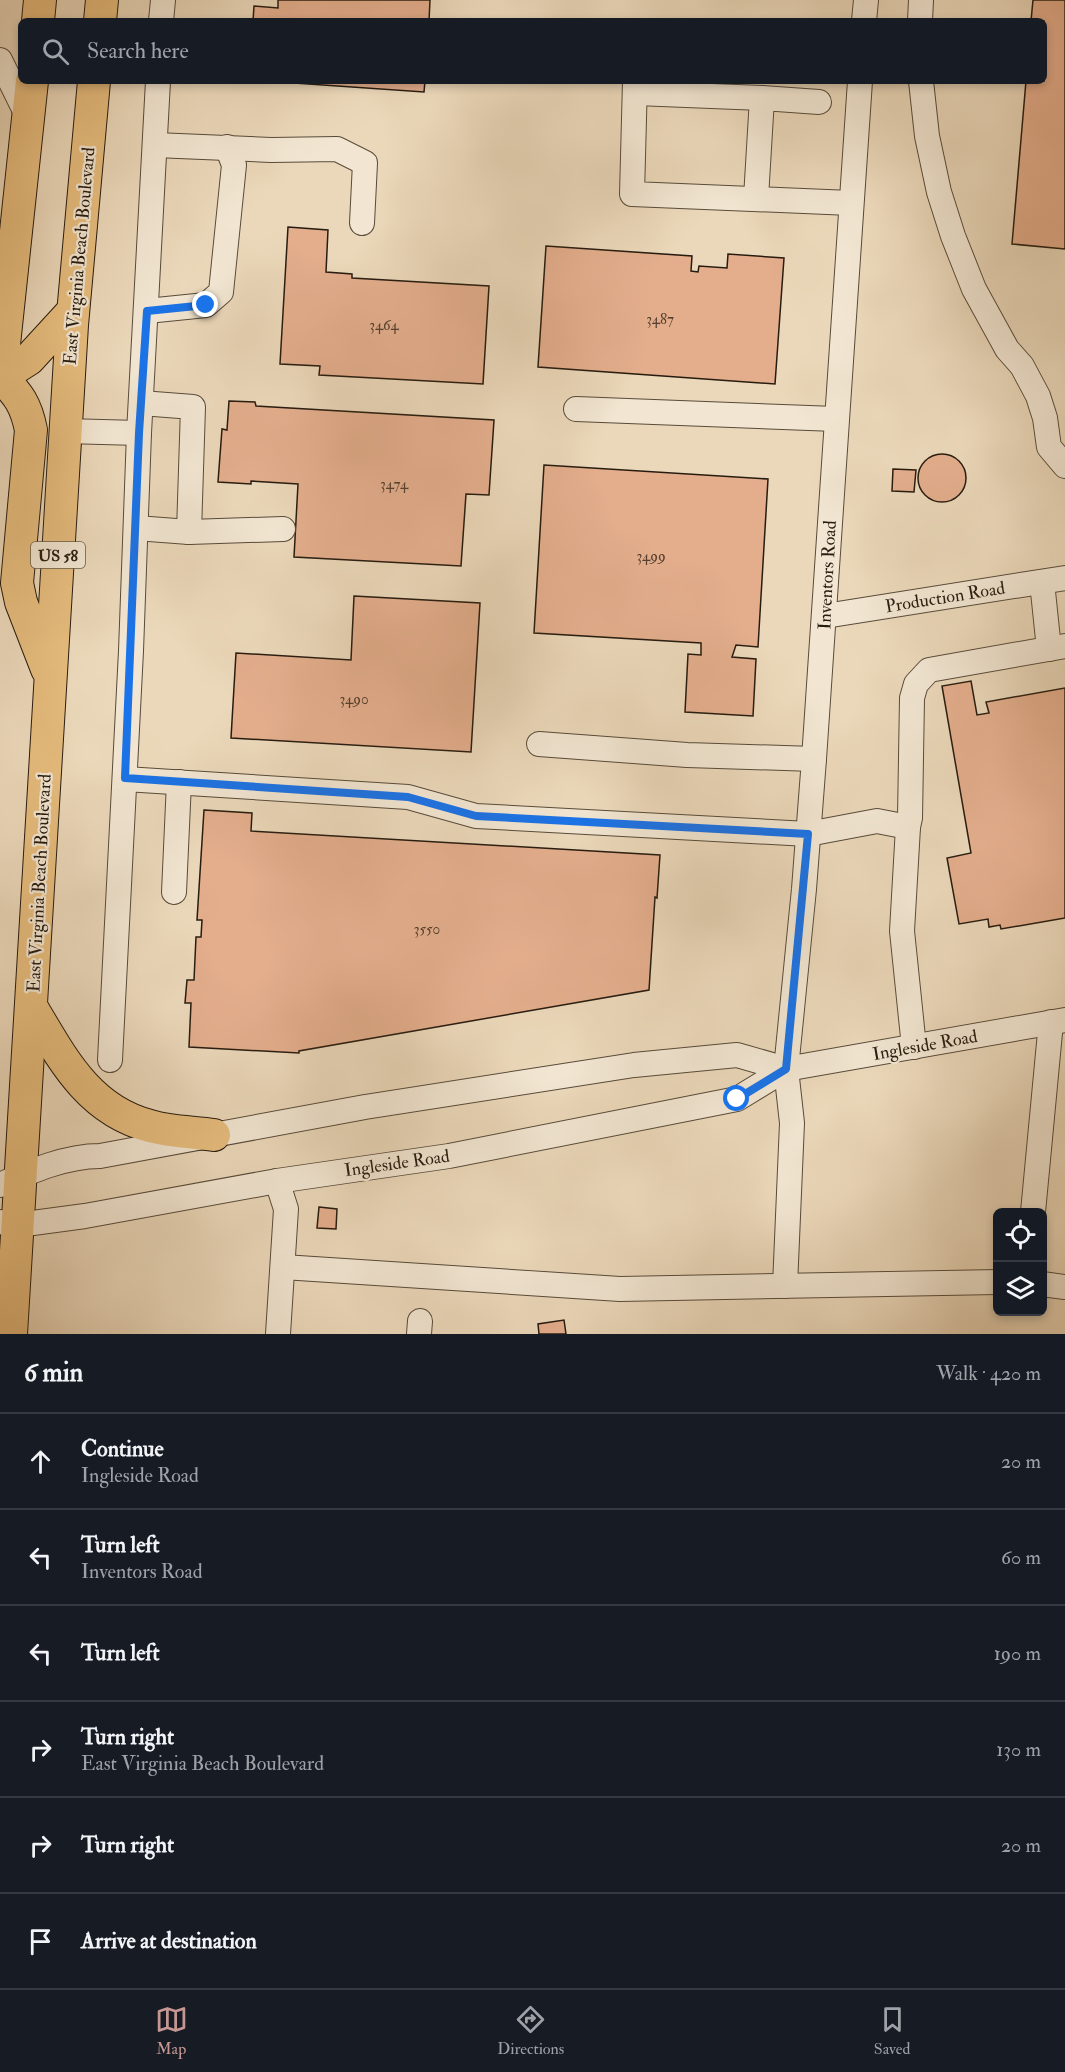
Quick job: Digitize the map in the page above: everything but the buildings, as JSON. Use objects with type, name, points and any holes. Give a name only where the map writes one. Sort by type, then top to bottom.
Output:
[{"type":"main road","points":[[38,18],[40,0]]},
{"type":"main road","points":[[100,18],[102,0]]},
{"type":"main road","points":[[0,382],[32,84]]},
{"type":"main road","name":"East Virginia Beach Boulevard","points":[[11,1334],[10,1180],[32,1008],[73,311],[94,84]]},
{"type":"main road","points":[[0,377],[29,359],[73,311]]},
{"type":"main road","points":[[0,377],[17,393],[27,411],[31,430],[17,583],[21,602],[50,679]]},
{"type":"main road","points":[[32,1008],[73,1074],[93,1095],[117,1113],[150,1126],[214,1135]]},
{"type":"street","points":[[162,18],[163,0]]},
{"type":"street","points":[[864,18],[866,0]]},
{"type":"street","points":[[920,18],[921,0]]},
{"type":"street","points":[[0,60],[28,117]]},
{"type":"street","points":[[110,1060],[158,84]]},
{"type":"street","name":"Inventors Road","points":[[785,1286],[792,1123],[786,1069],[825,616],[836,418],[860,84]]},
{"type":"street","points":[[921,84],[927,136],[939,192],[953,236],[974,289],[1007,349],[1022,366],[1038,396],[1045,418],[1049,447],[1065,466]]},
{"type":"street","points":[[819,102],[636,87],[632,194],[851,203]]},
{"type":"street","points":[[756,198],[762,98]]},
{"type":"street","points":[[155,145],[271,150],[338,149],[365,163],[362,223]]},
{"type":"street","points":[[147,311],[206,305],[221,292],[234,165],[227,147]]},
{"type":"street","points":[[141,403],[193,406],[189,532]]},
{"type":"street","points":[[576,409],[836,418]]},
{"type":"street","points":[[65,431],[139,433]]},
{"type":"street","points":[[136,528],[189,532],[283,529]]},
{"type":"street","points":[[914,1047],[902,931],[910,819],[912,698],[916,684],[929,670],[1057,648],[1053,580]]},
{"type":"street","name":"Production Road","points":[[825,616],[1053,580]]},
{"type":"street","points":[[539,744],[687,754],[814,759]]},
{"type":"street","points":[[125,778],[408,797],[476,816],[808,834],[877,821],[908,827]]},
{"type":"street","points":[[174,892],[179,782]]},
{"type":"street","points":[[1034,1208],[1058,1021]]},
{"type":"street","name":"Ingleside Road","points":[[9,1224],[96,1214],[277,1181],[448,1156],[737,1099],[786,1069],[1058,1021]]},
{"type":"street","name":"Ingleside Road","points":[[10,1180],[80,1156],[100,1156],[365,1107],[634,1065],[737,1055],[786,1069]]},
{"type":"street","points":[[277,1181],[286,1209],[278,1334]]},
{"type":"street","points":[[283,1267],[620,1289],[993,1282]]},
{"type":"street","points":[[1047,1285],[1065,1287]]},
{"type":"route","points":[[206,305],[147,311],[139,433],[125,778],[408,797],[476,816],[808,834],[786,1069],[737,1099]]}]
